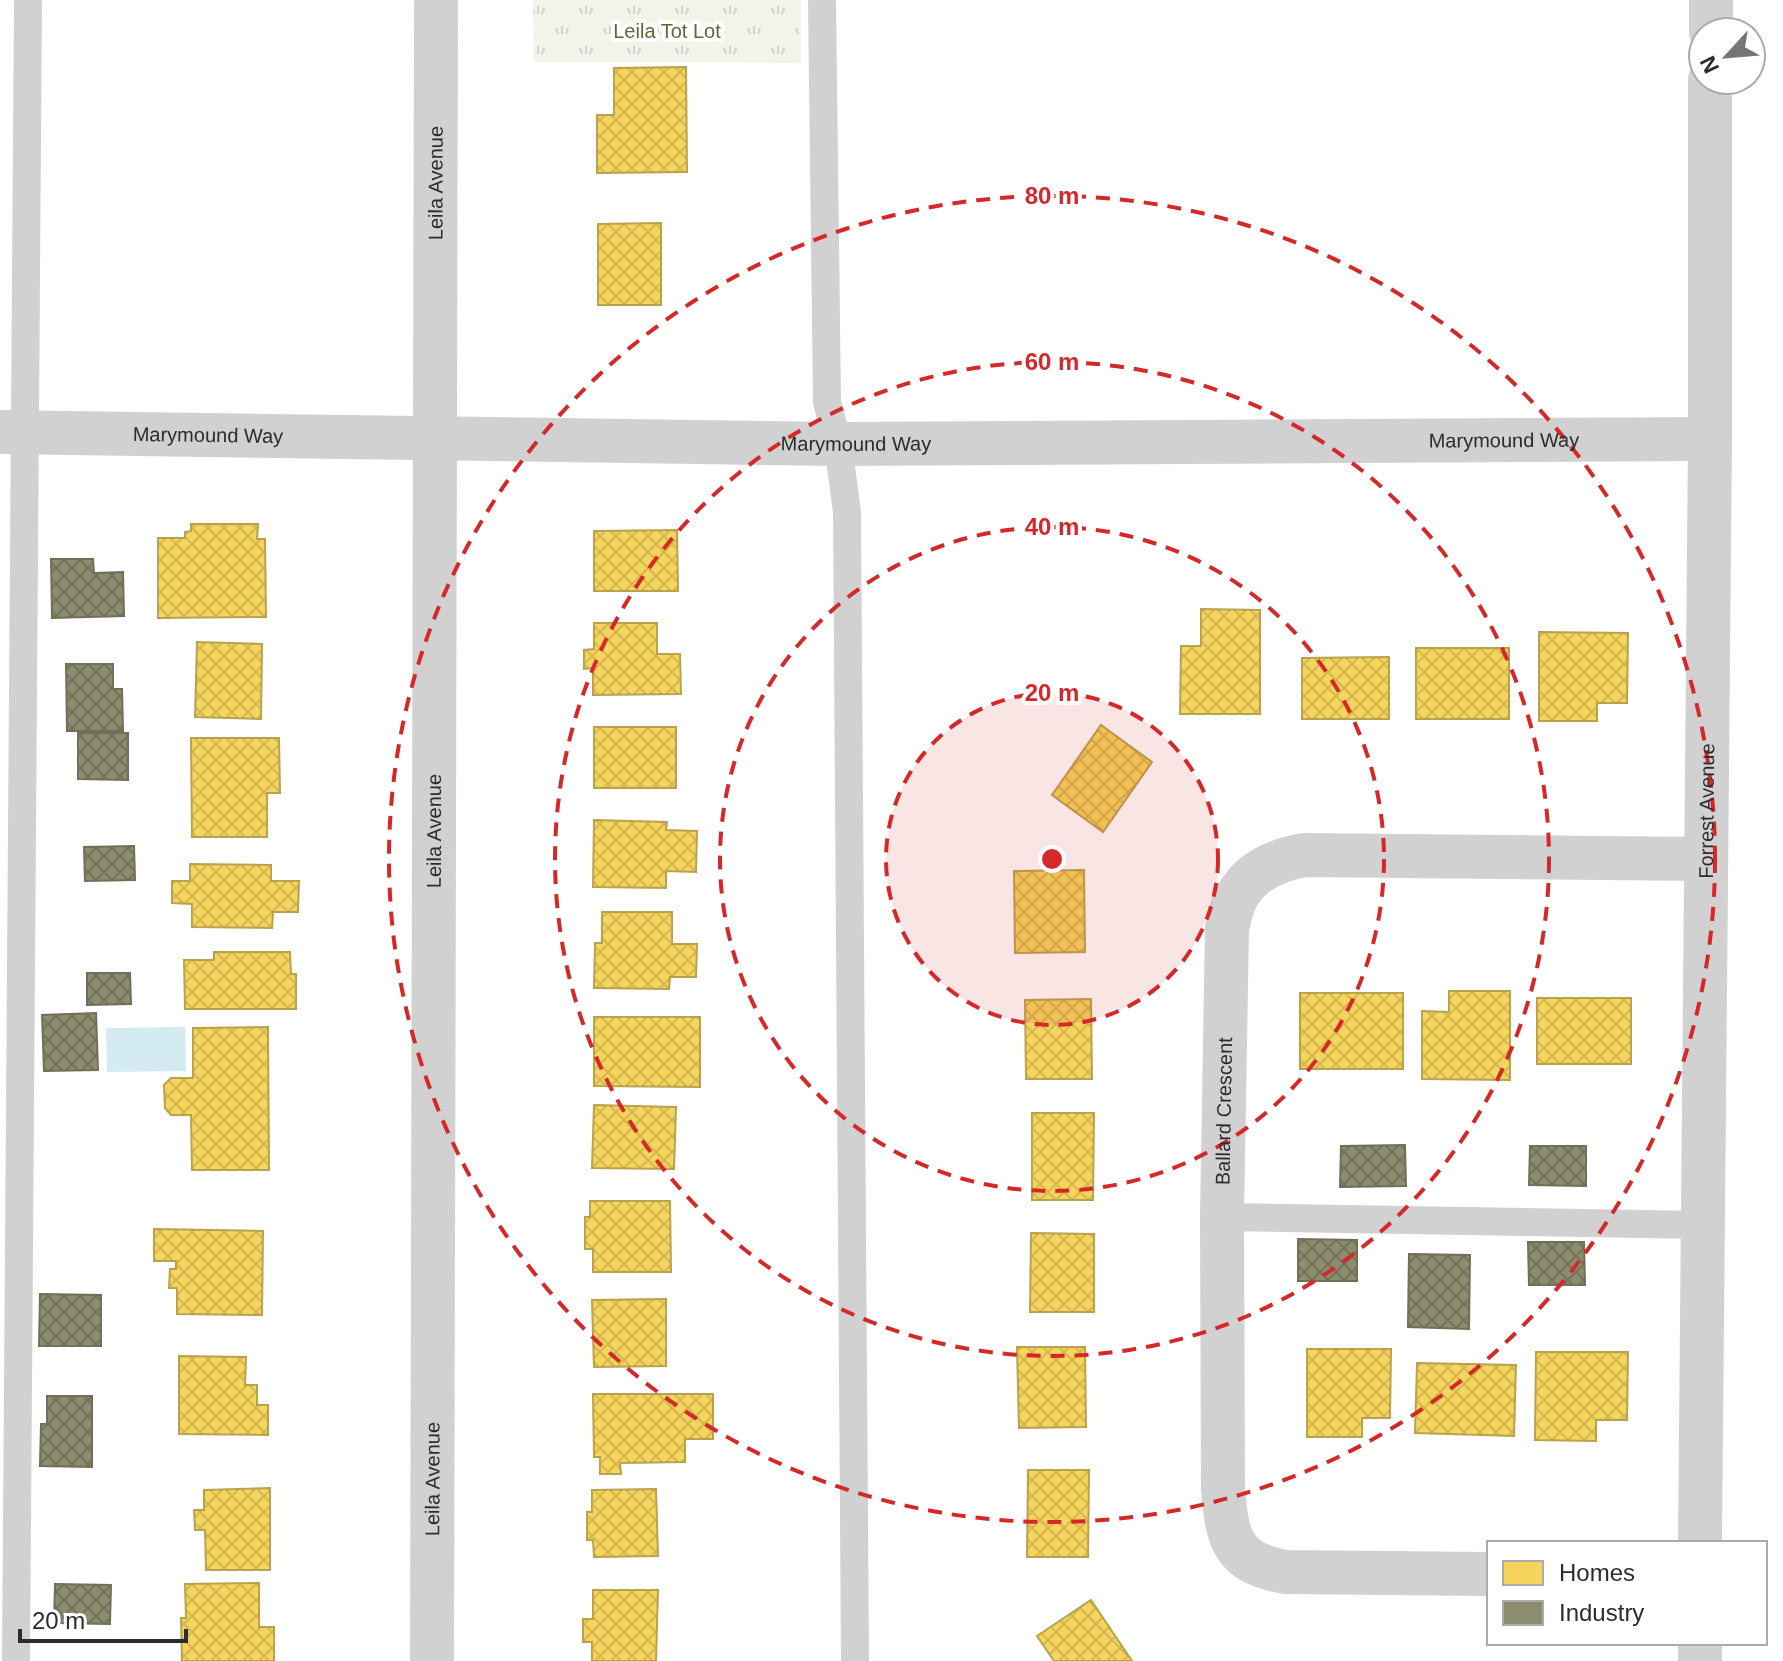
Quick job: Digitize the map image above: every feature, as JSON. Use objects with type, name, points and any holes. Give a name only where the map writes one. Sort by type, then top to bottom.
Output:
[{"type":"street","name":"Leila Avenue","points":[[432,1661],[436,0]]},
{"type":"street","name":"Forrest Avenue","points":[[1700,1541],[1710,96]]},
{"type":"street","name":"Marymound Way","points":[[12,432],[838,444],[1710,439]]},
{"type":"street","name":"Ballard Crescent","points":[[1487,1574],[1286,1572],[1266,1569],[1237,1550],[1229,1535],[1223,1488],[1222,1217],[1227,928],[1234,902],[1243,888],[1270,864],[1305,855],[1705,859]]},
{"type":"lane","points":[[16,1661],[12,432],[28,0]]},
{"type":"lane","points":[[822,0],[827,402],[838,444],[847,512],[855,1661]]},
{"type":"lane","points":[[1222,1217],[1702,1225]]},
{"type":"green space","name":"Leila Tot Lot","points":[[533,0],[801,0],[801,63],[534,62]]},
{"type":"water","points":[[185,1027],[186,1071],[107,1072],[106,1028]]},
{"type":"building: Homes","points":[[686,67],[687,172],[597,173],[597,115],[614,115],[614,68]]},
{"type":"building: Homes","points":[[661,223],[661,305],[598,305],[598,224]]},
{"type":"building: Homes","points":[[191,524],[258,524],[257,539],[265,539],[266,617],[158,618],[158,538],[185,538],[185,532],[191,531]]},
{"type":"building: Homes","points":[[677,530],[678,591],[594,591],[594,531]]},
{"type":"building: Homes","points":[[1201,609],[1260,610],[1260,714],[1180,714],[1181,646],[1201,646]]},
{"type":"building: Homes","points":[[594,623],[657,623],[657,654],[680,654],[681,694],[593,695],[593,668],[584,669],[584,650],[594,649]]},
{"type":"building: Homes","points":[[1539,632],[1628,633],[1627,703],[1597,703],[1597,721],[1539,721]]},
{"type":"building: Homes","points":[[197,642],[262,644],[261,719],[195,717]]},
{"type":"building: Homes","points":[[1416,648],[1509,648],[1509,719],[1416,719]]},
{"type":"building: Homes","points":[[1389,657],[1389,719],[1302,719],[1302,658]]},
{"type":"building: Homes","points":[[1101,725],[1152,762],[1103,832],[1052,795]]},
{"type":"building: Homes","points":[[594,727],[676,727],[676,788],[594,788]]},
{"type":"building: Homes","points":[[191,738],[279,738],[280,793],[267,793],[267,837],[192,837]]},
{"type":"building: Homes","points":[[594,820],[667,822],[666,830],[697,831],[696,872],[666,871],[666,888],[593,887]]},
{"type":"building: Homes","points":[[190,864],[271,865],[271,881],[299,881],[298,912],[273,912],[272,928],[192,927],[192,904],[172,903],[172,881],[190,881]]},
{"type":"building: Homes","points":[[1084,870],[1085,952],[1015,953],[1014,871]]},
{"type":"building: Homes","points":[[602,912],[672,912],[672,944],[697,944],[696,977],[670,977],[669,989],[594,988],[595,943],[602,943]]},
{"type":"building: Homes","points":[[214,952],[290,952],[291,974],[296,974],[296,1009],[185,1009],[184,960],[214,960]]},
{"type":"building: Homes","points":[[1449,991],[1510,991],[1510,1080],[1422,1079],[1422,1011],[1449,1012]]},
{"type":"building: Homes","points":[[1300,993],[1403,993],[1403,1069],[1300,1069]]},
{"type":"building: Homes","points":[[1537,998],[1631,998],[1631,1064],[1537,1064]]},
{"type":"building: Homes","points":[[1091,999],[1092,1079],[1026,1079],[1025,1000]]},
{"type":"building: Homes","points":[[594,1017],[700,1017],[700,1087],[594,1086]]},
{"type":"building: Homes","points":[[268,1027],[269,1170],[192,1170],[191,1115],[171,1115],[165,1108],[164,1085],[171,1078],[193,1078],[193,1028]]},
{"type":"building: Homes","points":[[594,1105],[676,1107],[674,1169],[592,1168]]},
{"type":"building: Homes","points":[[1032,1113],[1094,1113],[1093,1200],[1032,1200]]},
{"type":"building: Homes","points":[[590,1201],[670,1201],[671,1272],[593,1272],[593,1249],[585,1249],[585,1217],[590,1217]]},
{"type":"building: Homes","points":[[154,1229],[263,1231],[262,1315],[177,1314],[177,1288],[169,1288],[170,1269],[176,1269],[176,1261],[154,1261]]},
{"type":"building: Homes","points":[[1031,1233],[1094,1234],[1094,1312],[1030,1312]]},
{"type":"building: Homes","points":[[666,1299],[666,1366],[594,1367],[592,1300]]},
{"type":"building: Homes","points":[[1017,1347],[1085,1347],[1086,1427],[1019,1428]]},
{"type":"building: Homes","points":[[1307,1349],[1391,1349],[1390,1418],[1362,1418],[1362,1437],[1307,1437]]},
{"type":"building: Homes","points":[[1536,1352],[1628,1352],[1627,1420],[1596,1420],[1596,1441],[1535,1440]]},
{"type":"building: Homes","points":[[179,1356],[246,1357],[245,1385],[257,1385],[257,1405],[268,1405],[268,1435],[179,1434]]},
{"type":"building: Homes","points":[[1417,1363],[1516,1365],[1514,1436],[1415,1433]]},
{"type":"building: Homes","points":[[593,1394],[713,1394],[713,1439],[685,1439],[685,1462],[620,1463],[621,1474],[600,1474],[600,1457],[594,1457]]},
{"type":"building: Homes","points":[[1028,1470],[1089,1470],[1088,1557],[1027,1557]]},
{"type":"building: Homes","points":[[270,1488],[270,1570],[206,1570],[205,1530],[195,1530],[194,1510],[204,1510],[204,1490]]},
{"type":"building: Homes","points":[[656,1489],[658,1556],[594,1557],[593,1540],[587,1540],[587,1512],[592,1512],[592,1490]]},
{"type":"building: Homes","points":[[259,1583],[259,1627],[274,1627],[274,1661],[182,1661],[181,1618],[186,1618],[185,1584]]},
{"type":"building: Homes","points":[[593,1590],[658,1590],[656,1661],[592,1661],[592,1642],[583,1642],[583,1619],[593,1619]]},
{"type":"building: Homes","points":[[1091,1600],[1132,1661],[1054,1661],[1037,1636]]},
{"type":"building: Industry","points":[[51,559],[93,559],[94,573],[123,572],[124,616],[52,618]]},
{"type":"building: Industry","points":[[66,664],[113,664],[113,689],[122,689],[123,731],[67,731]]},
{"type":"building: Industry","points":[[78,733],[128,733],[128,780],[78,779]]},
{"type":"building: Industry","points":[[134,846],[135,880],[85,881],[84,847]]},
{"type":"building: Industry","points":[[87,973],[130,973],[131,1004],[87,1005]]},
{"type":"building: Industry","points":[[96,1013],[98,1070],[44,1071],[42,1015]]},
{"type":"building: Industry","points":[[1405,1145],[1406,1186],[1340,1187],[1341,1146]]},
{"type":"building: Industry","points":[[1530,1146],[1586,1146],[1586,1186],[1529,1185]]},
{"type":"building: Industry","points":[[1298,1239],[1357,1240],[1357,1281],[1298,1281]]},
{"type":"building: Industry","points":[[1528,1242],[1584,1242],[1585,1285],[1529,1285]]},
{"type":"building: Industry","points":[[1409,1254],[1470,1255],[1469,1329],[1408,1327]]},
{"type":"building: Industry","points":[[40,1294],[101,1295],[101,1346],[39,1346]]},
{"type":"building: Industry","points":[[47,1396],[92,1396],[92,1467],[40,1466],[41,1424],[47,1424]]},
{"type":"building: Industry","points":[[55,1584],[111,1585],[110,1624],[54,1623]]}]
